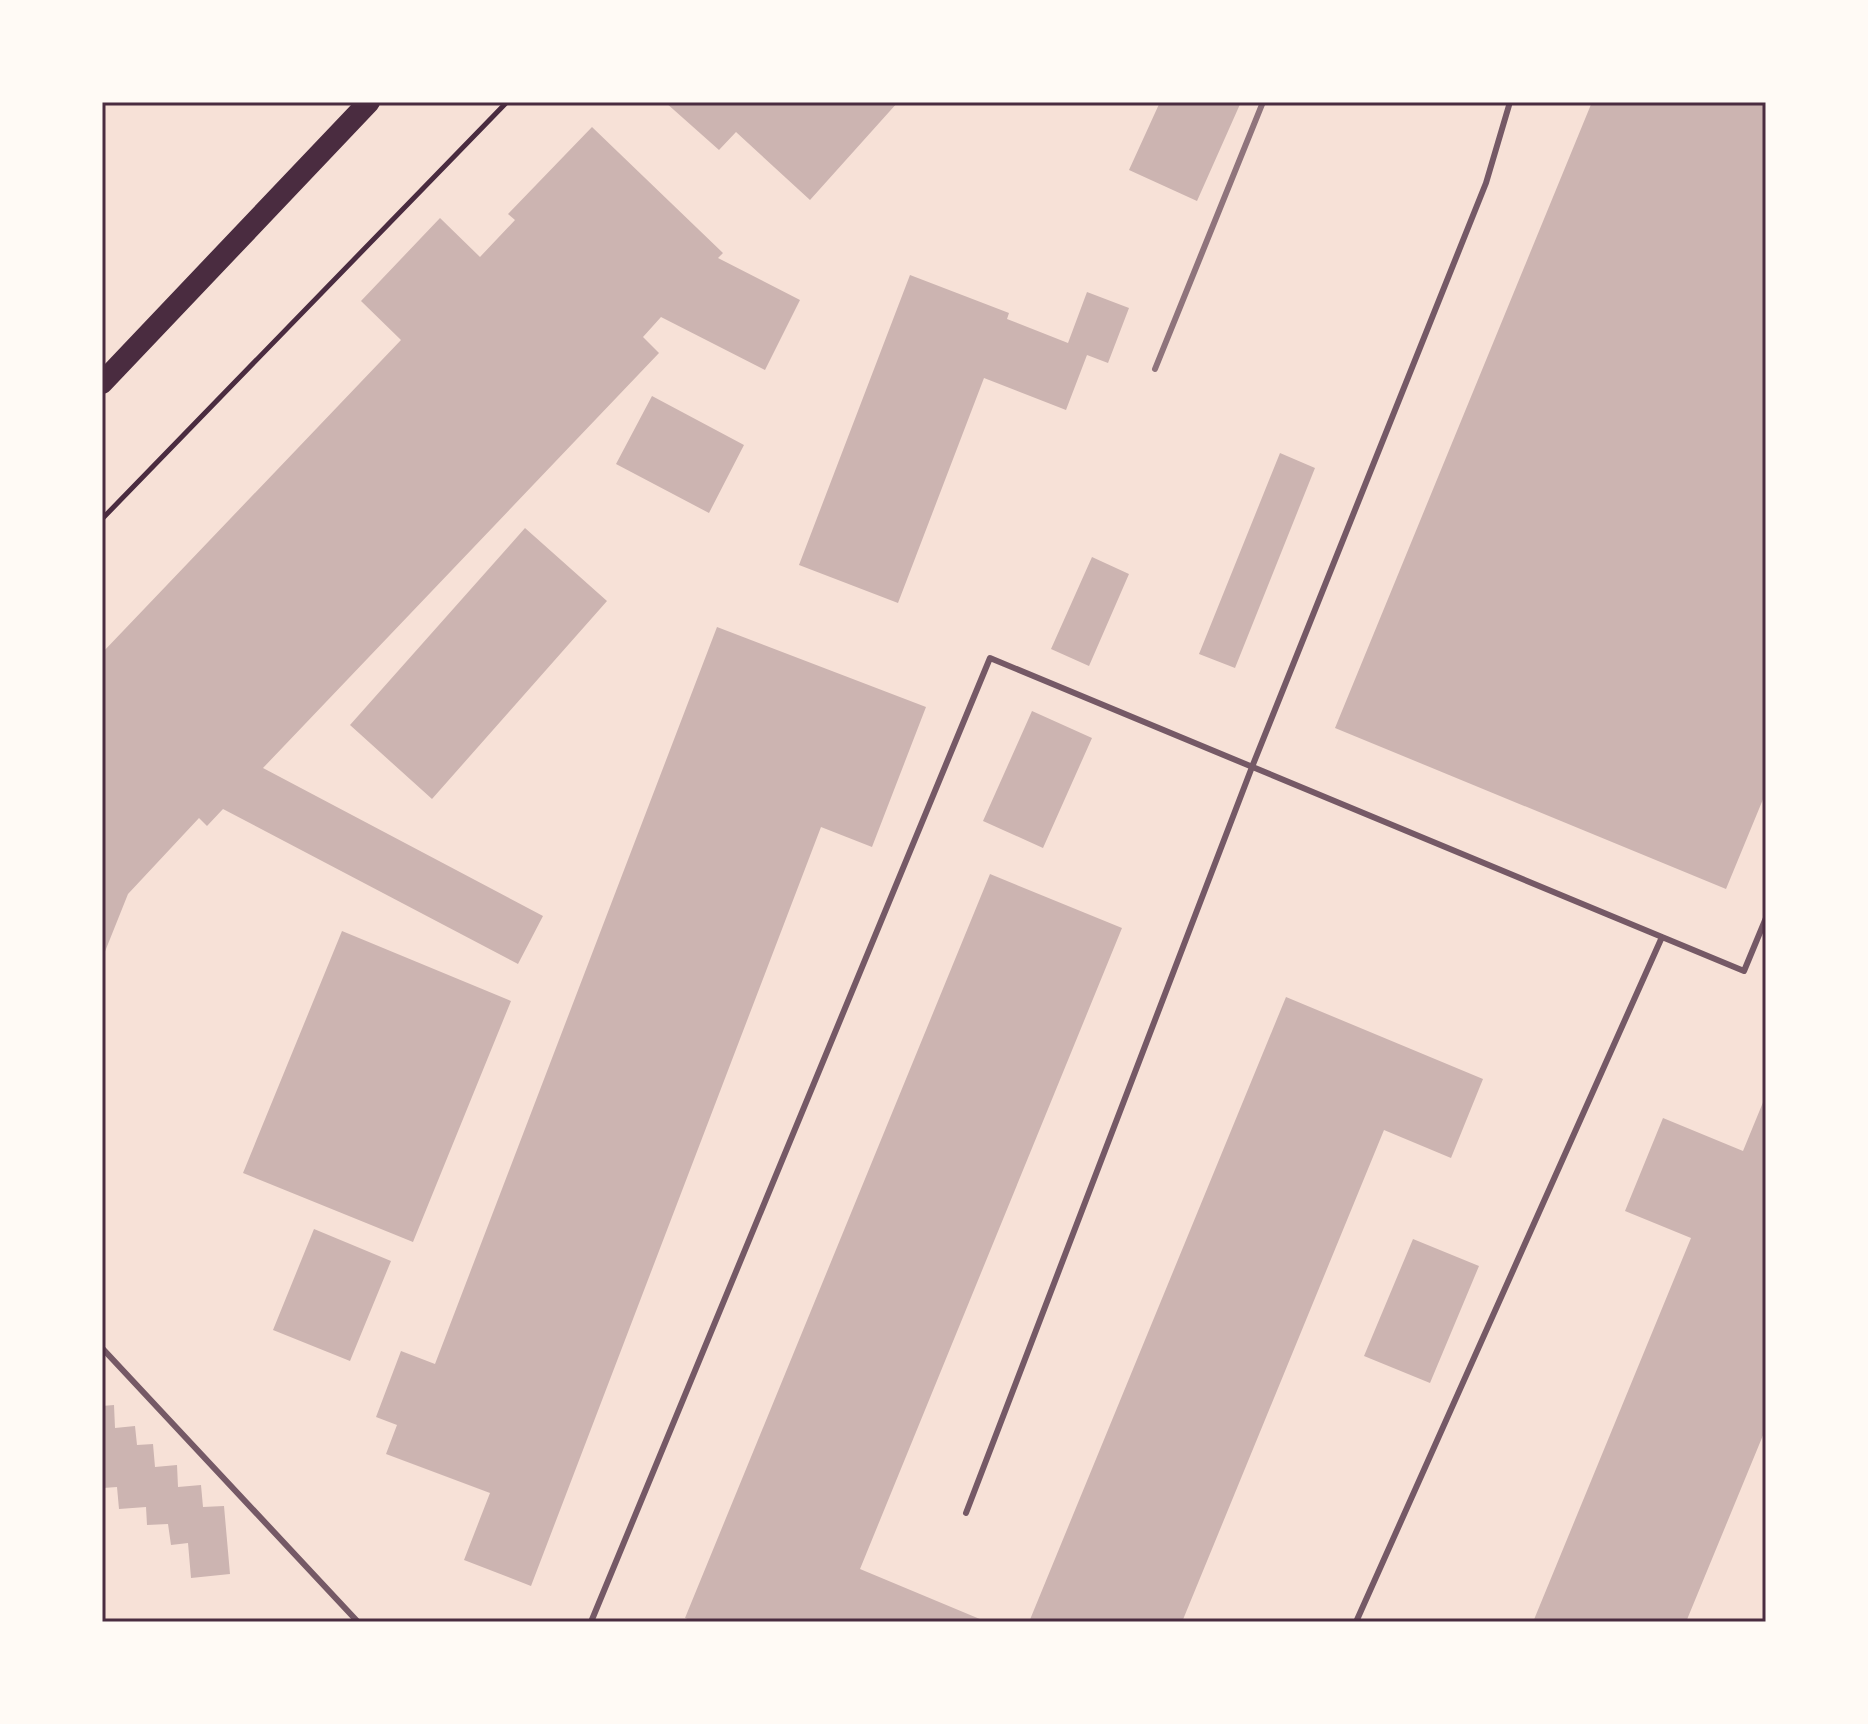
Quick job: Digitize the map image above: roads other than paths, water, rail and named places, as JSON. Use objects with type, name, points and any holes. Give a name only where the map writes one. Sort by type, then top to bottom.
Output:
[{"type":"highway","points":[[102,383],[369,102]]},
{"type":"lane","points":[[966,1513],[1252,767],[1486,183],[1510,102]]},
{"type":"lane","points":[[591,1622],[990,658],[1744,971],[1766,918]]},
{"type":"lane","points":[[1356,1622],[1662,937]]},
{"type":"lane","points":[[102,1348],[358,1622]]},
{"type":"railway","points":[[1155,369],[1263,102]]}]
